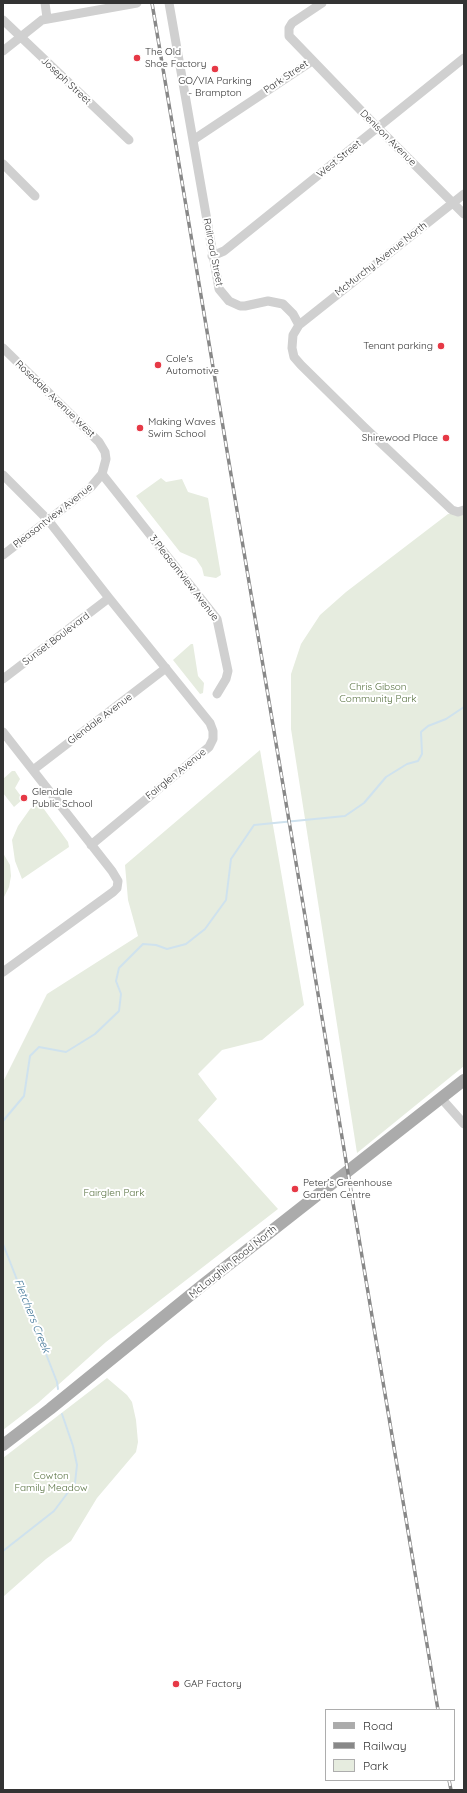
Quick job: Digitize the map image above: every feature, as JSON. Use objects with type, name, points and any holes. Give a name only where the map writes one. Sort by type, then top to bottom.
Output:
[{"type":"main road","name":"McLaughlin Road North","points":[[3,1445],[78,1387],[204,1284],[464,1080]]},
{"type":"street","points":[[45,3],[47,18]]},
{"type":"street","points":[[3,51],[42,20],[47,18],[137,3]]},
{"type":"street","name":"Railroad Street","points":[[169,3],[218,286],[229,301],[243,306],[264,301],[278,302],[287,307],[299,325]]},
{"type":"street","name":"Park Street","points":[[193,140],[312,61],[289,36],[289,28],[292,23],[322,3]]},
{"type":"street","name":"Joseph Street","points":[[3,20],[129,140]]},
{"type":"street","name":"West Street","points":[[212,256],[224,251],[464,58]]},
{"type":"street","name":"Denison Avenue","points":[[312,61],[464,214]]},
{"type":"street","points":[[3,164],[35,196]]},
{"type":"street","name":"McMurchy Avenue North","points":[[299,325],[464,194]]},
{"type":"street","points":[[299,325],[293,335],[292,348],[294,357],[364,427],[452,510],[461,511]]},
{"type":"street","name":"Rosedale Avenue West","points":[[3,348],[99,442],[105,452],[105,465],[102,474]]},
{"type":"street","name":"Fairglen Avenue","points":[[3,474],[48,520],[109,598],[210,722],[213,739],[209,747],[90,845]]},
{"type":"street","name":"Pleasantview Avenue","points":[[3,555],[91,487],[102,474]]},
{"type":"street","name":"3 Pleasantview Avenue","points":[[102,474],[217,619],[228,671],[226,680],[218,694]]},
{"type":"street","name":"Sunset Boulevard","points":[[3,679],[109,598]]},
{"type":"street","name":"Glendale Avenue","points":[[33,770],[166,668]]},
{"type":"street","points":[[3,732],[90,845],[112,871],[118,881],[117,888],[3,972]]},
{"type":"street","points":[[441,1098],[464,1124]]},
{"type":"green space","points":[[161,478],[166,482],[182,479],[188,492],[208,498],[221,575],[216,578],[204,576],[202,568],[196,559],[180,552],[136,496]]},
{"type":"green space","name":"Chris Gibson Community Park","points":[[448,514],[464,514],[464,1066],[357,1153],[291,729],[291,674],[301,644],[320,615],[346,592]]},
{"type":"green space","points":[[191,644],[193,644],[198,676],[204,683],[203,693],[200,694],[173,660]]},
{"type":"green space","name":"Fairglen Park","points":[[260,750],[304,1005],[262,1040],[222,1050],[198,1074],[217,1099],[198,1120],[278,1209],[106,1342],[38,1403],[3,1430],[3,1082],[47,994],[138,936],[128,900],[125,865]]},
{"type":"green space","points":[[12,771],[15,771],[20,779],[15,788],[23,799],[14,807],[3,793],[3,779]]},
{"type":"green space","points":[[38,801],[68,842],[69,847],[22,879],[15,861],[12,840],[18,826],[30,809]]},
{"type":"green space","points":[[3,853],[10,865],[11,876],[9,887],[3,899]]},
{"type":"green space","name":"Cowton Family Meadow","points":[[107,1378],[127,1395],[132,1402],[136,1420],[138,1442],[136,1452],[97,1498],[71,1541],[46,1559],[3,1597],[3,1458]]},
{"type":"waterway","name":"Fletchers Creek","points":[[3,1121],[24,1096],[30,1056],[39,1047],[66,1052],[95,1034],[119,1011],[121,994],[116,981],[119,968],[143,944],[156,945],[167,949],[186,944],[205,929],[226,900],[231,859],[254,825],[345,816],[364,803],[386,777],[407,764],[418,761],[422,754],[421,732],[428,726],[446,719],[464,707]]},
{"type":"waterway","name":"Fletchers Creek","points":[[3,1244],[57,1382],[58,1389]]},
{"type":"waterway","name":"Fletchers Creek","points":[[3,1551],[54,1511],[75,1483],[77,1465],[73,1446],[62,1414]]},
{"type":"railway","points":[[152,3],[438,1709]]},
{"type":"railway","points":[[449,1781],[451,1790]]},
{"type":"place","name":"The Old Shoe Factory","points":[[137,58]]},
{"type":"place","name":"GO/VIA Parking - Brampton","points":[[215,69]]},
{"type":"place","name":"Tenant parking","points":[[441,346]]},
{"type":"place","name":"Cole's Automotive","points":[[158,365]]},
{"type":"place","name":"Making Waves Swim School","points":[[140,428]]},
{"type":"place","name":"Shirewood Place","points":[[446,438]]},
{"type":"place","name":"Glendale Public School","points":[[24,798]]},
{"type":"place","name":"Peter's Greenhouse Garden Centre","points":[[295,1189]]},
{"type":"place","name":"GAP Factory","points":[[176,1684]]}]
